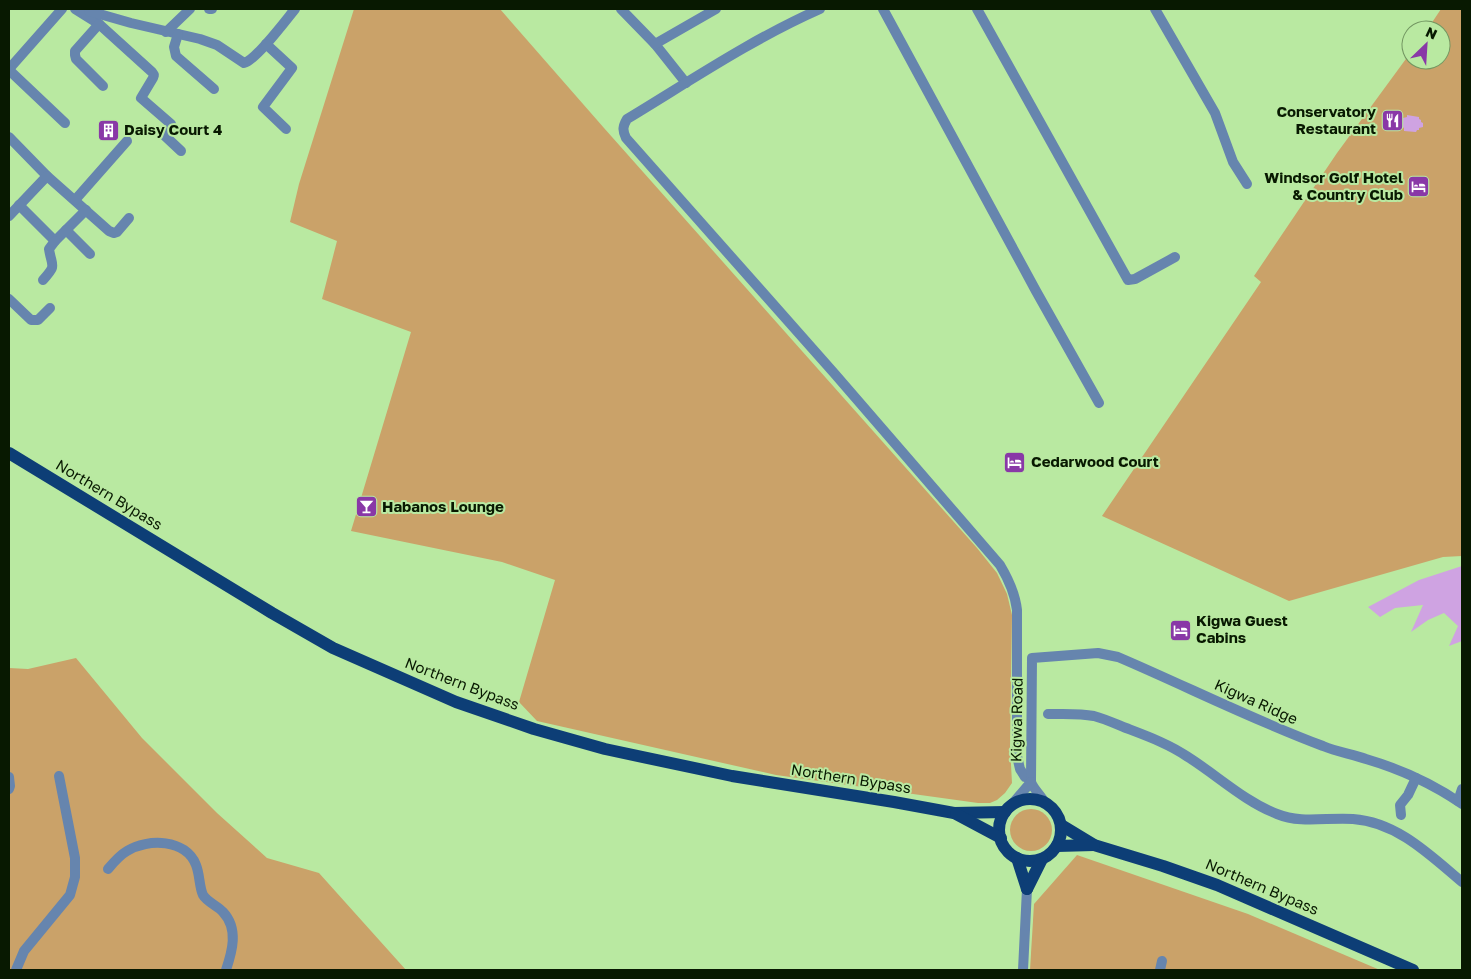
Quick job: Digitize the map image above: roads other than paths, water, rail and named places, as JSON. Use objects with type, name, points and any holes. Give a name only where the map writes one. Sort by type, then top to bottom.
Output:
[{"type":"main road","name":"Northern Bypass","points":[[9,453],[272,613],[334,648],[456,702],[534,729],[605,749],[732,776],[954,813]]},
{"type":"main road","points":[[1032,799],[1045,803],[1055,811],[1061,825],[1057,846],[1049,855],[1042,859],[1027,861],[1017,858],[1006,850],[1001,838],[1000,825],[1006,811],[1014,803],[1023,800],[1032,799]]},
{"type":"main road","points":[[954,813],[1006,811]]},
{"type":"main road","points":[[954,813],[1001,838]]},
{"type":"main road","points":[[1061,825],[1094,845]]},
{"type":"main road","name":"Northern Bypass","points":[[1094,845],[1217,885],[1413,970]]},
{"type":"main road","points":[[1057,846],[1094,845]]},
{"type":"main road","points":[[1017,858],[1027,889]]},
{"type":"main road","points":[[1027,889],[1042,859]]},
{"type":"street","points":[[62,9],[9,69],[65,123]]},
{"type":"street","points":[[75,9],[217,45],[244,63],[249,61],[266,44],[295,9]]},
{"type":"street","points":[[166,32],[190,9]]},
{"type":"street","points":[[621,9],[655,44],[686,84]]},
{"type":"street","points":[[655,44],[716,9]]},
{"type":"street","points":[[820,9],[775,30],[628,119],[622,131],[626,138],[834,373],[1000,565],[1015,595],[1017,610],[1017,756],[1022,773],[1031,778]]},
{"type":"street","points":[[884,9],[1036,291],[1099,402]]},
{"type":"street","points":[[977,9],[1128,280],[1135,279],[1174,257]]},
{"type":"street","points":[[1155,9],[1215,113],[1233,162],[1247,184]]},
{"type":"street","points":[[88,12],[152,72],[154,76],[141,98],[171,124],[172,127],[165,136],[181,151]]},
{"type":"street","points":[[99,24],[75,51],[75,55],[76,59],[103,86]]},
{"type":"street","points":[[178,34],[174,47],[176,56],[214,89]]},
{"type":"street","points":[[266,44],[292,68],[263,107],[286,129]]},
{"type":"street","points":[[9,137],[105,228],[114,233],[117,232],[129,218]]},
{"type":"street","points":[[75,200],[126,142]]},
{"type":"street","points":[[9,216],[48,176]]},
{"type":"street","points":[[19,205],[55,241]]},
{"type":"street","points":[[43,280],[54,265],[49,250],[55,241],[86,210]]},
{"type":"street","points":[[66,230],[90,254]]},
{"type":"street","points":[[9,299],[31,320],[38,320],[50,308]]},
{"type":"street","name":"Kigwa Ridge","points":[[1032,658],[1098,653],[1118,657],[1289,733],[1416,778],[1460,802]]},
{"type":"street","name":"Kigwa Road","points":[[1031,778],[1032,658]]},
{"type":"street","points":[[1048,714],[1093,716],[1151,738],[1188,757],[1249,800],[1280,816],[1302,819],[1354,819],[1378,823],[1394,830],[1435,859],[1462,882]]},
{"type":"street","points":[[16,970],[24,952],[70,895],[75,876],[75,858],[59,776]]},
{"type":"street","points":[[9,777],[9,789]]},
{"type":"street","points":[[1031,778],[1033,788],[1045,803]]},
{"type":"street","points":[[1006,811],[1031,778]]},
{"type":"street","points":[[1394,830],[1401,815],[1400,805],[1408,795],[1416,778]]},
{"type":"street","points":[[1460,802],[1462,789]]},
{"type":"street","points":[[108,869],[126,851],[146,843],[175,845],[188,853],[196,865],[204,897],[224,913],[232,930],[232,949],[226,970]]},
{"type":"street","points":[[1023,970],[1027,889]]},
{"type":"place","name":"Conservatory Restaurant","points":[[1392,121]]},
{"type":"place","name":"Daisy Court 4","points":[[108,130]]},
{"type":"place","name":"Windsor Golf Hotel & Country Club","points":[[1419,187]]},
{"type":"place","name":"Cedarwood Court","points":[[1015,462]]},
{"type":"place","name":"Habanos Lounge","points":[[366,507]]},
{"type":"place","name":"Kigwa Guest Cabins","points":[[1180,630]]}]
